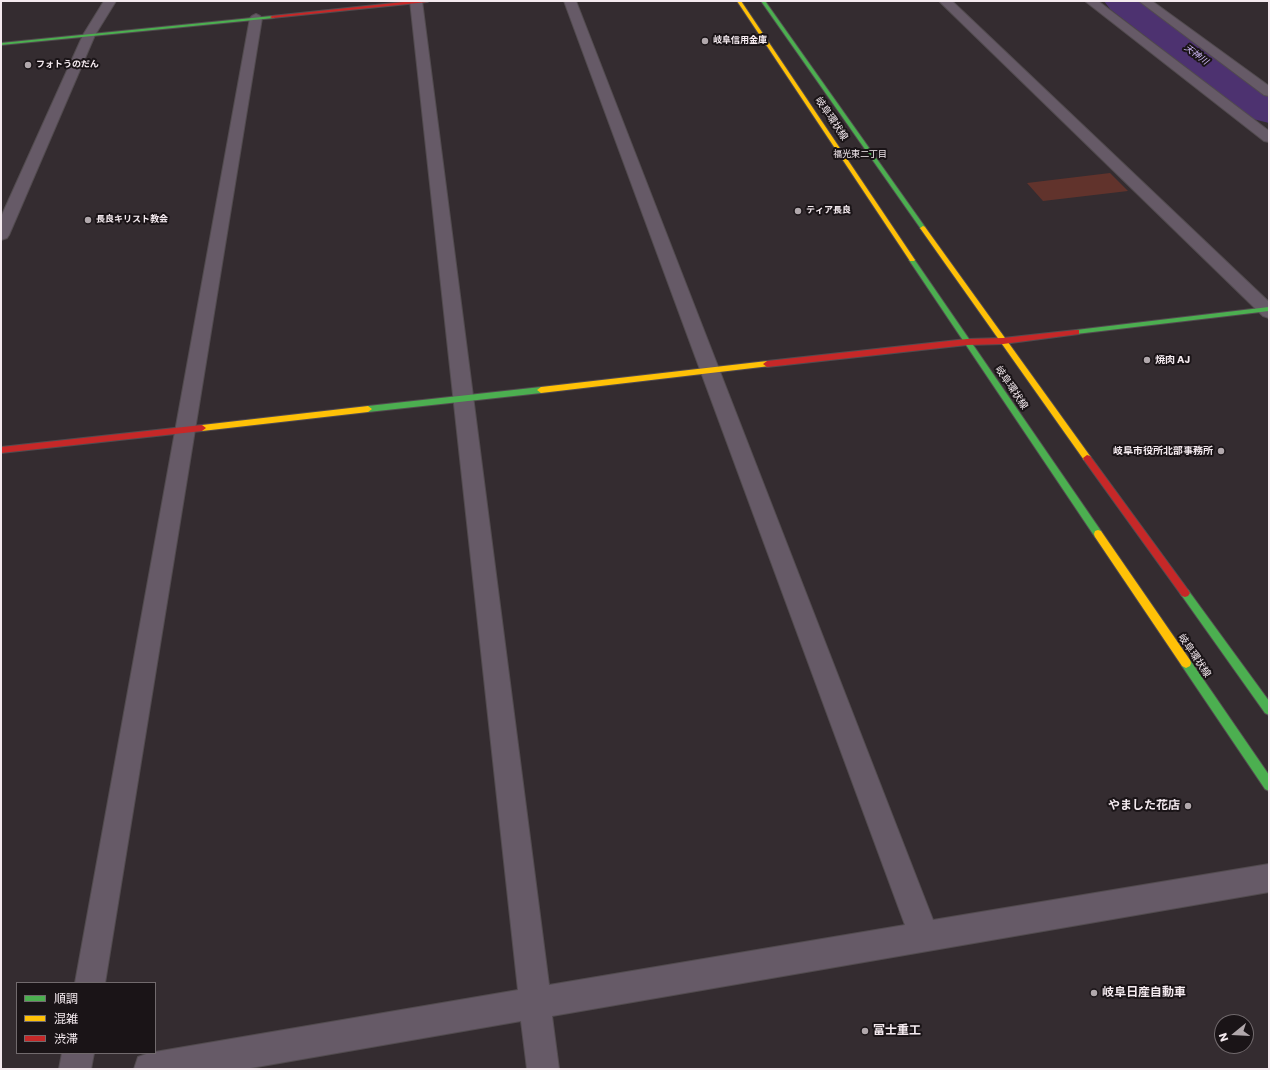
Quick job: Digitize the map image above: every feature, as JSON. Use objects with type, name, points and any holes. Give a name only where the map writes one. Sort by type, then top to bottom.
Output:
[{"type":"main road","points":[[1,44],[420,1]]},
{"type":"main road","name":"岐阜環状線","points":[[740,1],[967,342],[1269,785]]},
{"type":"main road","name":"岐阜環状線","points":[[763,1],[1003,340],[1269,710]]},
{"type":"main road","points":[[1,450],[967,342],[1003,340],[1268,310]]},
{"type":"street","points":[[1,235],[89,35],[110,1]]},
{"type":"street","points":[[420,1],[463,398],[543,1069]]},
{"type":"street","points":[[570,1],[924,937]]},
{"type":"street","points":[[945,1],[1268,310]]},
{"type":"street","points":[[1091,1],[1269,138]]},
{"type":"street","points":[[1145,1],[1269,92]]},
{"type":"street","points":[[90,982],[256,18]]},
{"type":"street","points":[[150,1069],[1269,878]]},
{"type":"street","points":[[75,1069],[78,1054]]},
{"type":"shaded area","points":[[1110,173],[1128,191],[1043,201],[1027,183]]},
{"type":"waterway","name":"天神川","points":[[1123,1],[1269,109]]},
{"type":"traffic: fast","points":[[763,1],[923,228]]},
{"type":"traffic: fast","points":[[1,44],[272,17]]},
{"type":"traffic: fast","points":[[912,260],[1098,534]]},
{"type":"traffic: fast","points":[[1076,332],[1269,309]]},
{"type":"traffic: fast","points":[[368,409],[541,390]]},
{"type":"traffic: fast","points":[[1185,593],[1269,710]]},
{"type":"traffic: fast","points":[[1186,663],[1269,785]]},
{"type":"traffic: slow","points":[[739,1],[912,260]]},
{"type":"traffic: slow","points":[[923,228],[1087,458]]},
{"type":"traffic: slow","points":[[541,390],[767,364]]},
{"type":"traffic: slow","points":[[202,428],[368,409]]},
{"type":"traffic: slow","points":[[1098,534],[1186,663]]},
{"type":"traffic: jam","points":[[272,17],[427,1]]},
{"type":"traffic: jam","points":[[767,364],[967,342],[1003,341],[1076,332]]},
{"type":"traffic: jam","points":[[1,450],[202,428]]},
{"type":"traffic: jam","points":[[1087,458],[1185,593]]},
{"type":"place","name":"岐阜信用金庫","points":[[705,41]]},
{"type":"place","name":"フォトうのだん","points":[[28,65]]},
{"type":"place","name":"ティア長良","points":[[798,211]]},
{"type":"place","name":"長良キリスト教会","points":[[88,220]]},
{"type":"place","name":"焼肉 AJ","points":[[1147,360]]},
{"type":"place","name":"岐阜市役所北部事務所","points":[[1221,451]]},
{"type":"place","name":"やました花店","points":[[1188,806]]},
{"type":"place","name":"岐阜日産自動車","points":[[1094,993]]},
{"type":"place","name":"富士重工","points":[[865,1031]]},
{"type":"district","name":"福光東二丁目","points":[[860,155]]}]
